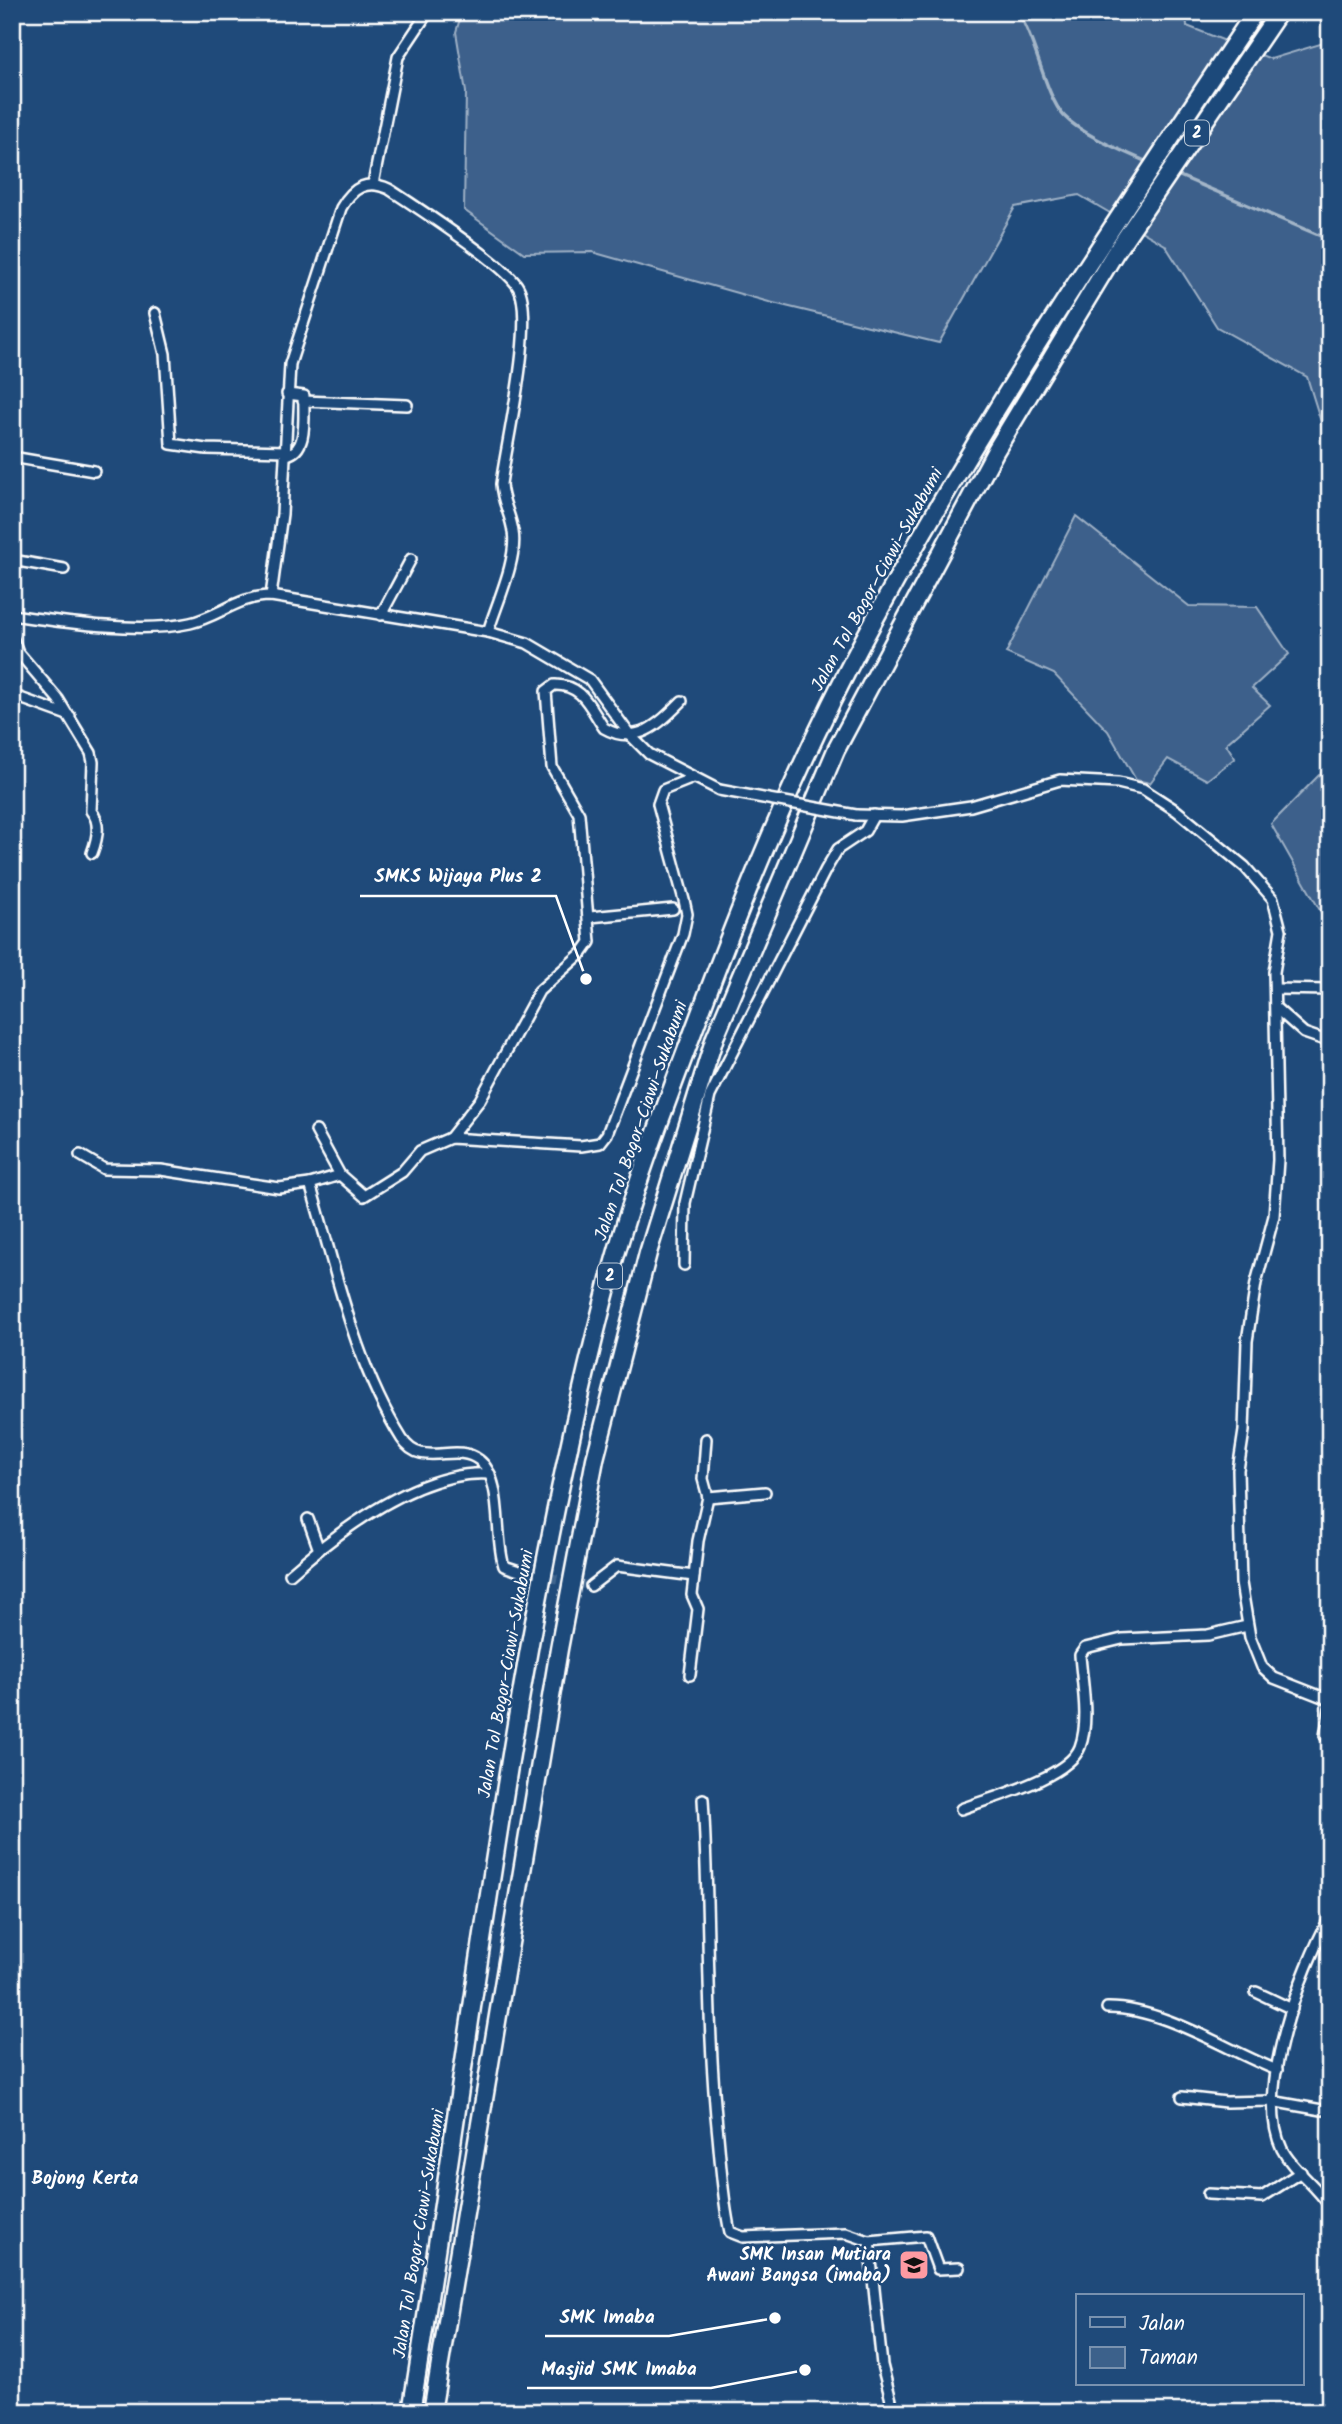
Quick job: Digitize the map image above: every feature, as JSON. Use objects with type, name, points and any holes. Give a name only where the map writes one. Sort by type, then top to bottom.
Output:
[{"type":"highway","name":"Jalan Tol Bogor–Ciawi–Sukabumi","points":[[411,2412],[526,1662],[572,1434],[610,1272],[644,1167],[734,922],[804,761],[852,662],[974,449],[1104,239],[1255,12]]},
{"type":"highway","name":"2","points":[[432,2412],[555,1676],[595,1459],[648,1253],[715,1037],[836,750],[996,450],[1115,253],[1279,12]]},
{"type":"street","points":[[373,184],[398,57],[428,12]]},
{"type":"street","points":[[271,596],[281,527],[287,394],[293,351],[333,225],[350,194],[360,186],[373,184],[389,189],[483,256],[514,282],[521,295],[523,315],[520,353],[501,484],[502,501],[513,529],[513,549],[488,632]]},
{"type":"street","points":[[12,312],[15,261]]},
{"type":"street","points":[[155,313],[165,354],[171,444],[206,449],[295,454],[301,447],[303,401],[301,394],[287,394]]},
{"type":"street","points":[[303,401],[407,405]]},
{"type":"street","points":[[12,457],[94,471]]},
{"type":"street","points":[[381,615],[411,559]]},
{"type":"street","points":[[12,560],[64,569]]},
{"type":"street","points":[[12,615],[63,622],[179,625],[201,620],[242,599],[271,596],[488,632],[539,649],[584,676],[630,735],[649,754],[719,790],[856,814],[902,816],[971,806],[1028,787],[1068,780],[1108,782],[1143,789],[1223,847],[1255,876],[1273,899],[1281,930],[1275,962],[1278,1155],[1274,1213],[1250,1320],[1244,1431],[1238,1470],[1241,1571],[1247,1626],[1256,1656],[1269,1675],[1330,1700]]},
{"type":"street","points":[[12,637],[18,652],[70,716],[93,762],[91,811],[95,815],[97,831],[92,853]]},
{"type":"street","points":[[450,1138],[480,1100],[540,991],[587,947],[590,917],[578,808],[551,763],[546,691],[554,685],[573,688],[585,697],[604,728],[630,735],[652,730],[682,701]]},
{"type":"street","points":[[12,695],[70,716]]},
{"type":"street","points":[[316,1131],[340,1175],[359,1194],[367,1195],[402,1172],[420,1151],[450,1138],[581,1146],[600,1143],[607,1134],[682,934],[687,914],[658,804],[663,790],[693,778]]},
{"type":"street","points":[[684,1265],[685,1203],[710,1096],[826,869],[838,849],[865,831],[874,814]]},
{"type":"street","points":[[590,917],[673,909]]},
{"type":"street","points":[[1275,989],[1330,990]]},
{"type":"street","points":[[1277,1009],[1308,1036],[1330,1042]]},
{"type":"street","points":[[80,1155],[104,1169],[161,1170],[279,1188],[310,1184],[340,1175]]},
{"type":"street","points":[[310,1184],[364,1360],[376,1391],[403,1441],[411,1451],[426,1456],[461,1454],[477,1458],[490,1474],[504,1566],[522,1572]]},
{"type":"street","points":[[690,1675],[698,1609],[692,1600],[694,1576],[709,1497],[703,1479],[706,1439]]},
{"type":"street","points":[[290,1574],[356,1521],[418,1490],[460,1475],[490,1474]]},
{"type":"street","points":[[709,1497],[765,1492]]},
{"type":"street","points":[[308,1519],[318,1550]]},
{"type":"street","points":[[591,1586],[617,1566],[694,1576]]},
{"type":"street","points":[[961,1809],[1032,1784],[1074,1757],[1084,1729],[1080,1655],[1085,1648],[1122,1639],[1208,1635],[1247,1626]]},
{"type":"street","points":[[1325,1736],[1330,1708]]},
{"type":"street","points":[[702,1799],[707,1873],[707,1995],[717,2129],[730,2232],[743,2237],[846,2233],[869,2241],[926,2236],[938,2269],[959,2268]]},
{"type":"street","points":[[1330,1917],[1303,1975],[1292,2009],[1271,2101],[1273,2125],[1280,2145],[1330,2207]]},
{"type":"street","points":[[1256,1992],[1292,2009]]},
{"type":"street","points":[[1107,2008],[1143,2013],[1277,2070]]},
{"type":"street","points":[[1182,2097],[1226,2102],[1271,2101],[1322,2110]]},
{"type":"street","points":[[1208,2194],[1262,2197],[1301,2172]]},
{"type":"street","points":[[869,2241],[882,2365],[894,2412]]},
{"type":"green space","points":[[462,12],[1186,12],[1187,26],[1271,59],[1330,41],[1330,451],[1307,377],[1217,327],[1165,245],[1079,195],[1015,207],[939,343],[769,302],[592,252],[524,253],[464,210],[466,92],[456,32]]},
{"type":"green space","points":[[1076,516],[1189,606],[1257,607],[1289,654],[1252,688],[1270,705],[1226,744],[1235,758],[1207,780],[1168,759],[1150,783],[1136,780],[1108,731],[1054,674],[1006,653]]},
{"type":"green space","points":[[1330,764],[1330,928],[1271,824]]},
{"type":"waterway","points":[[1018,12],[1051,95],[1064,116],[1092,136],[1149,163]]},
{"type":"waterway","points":[[1175,174],[1330,240]]},
{"type":"tunnel","points":[[522,1572],[591,1586]]},
{"type":"place","name":"SMKS Wijaya Plus 2","points":[[586,979]]},
{"type":"place","name":"SMK Insan Mutiara Awani Bangsa (imaba)","points":[[914,2265]]},
{"type":"place","name":"SMK Imaba","points":[[775,2318]]},
{"type":"place","name":"Masjid SMK Imaba","points":[[805,2370]]},
{"type":"district","name":"Bojong Kerta","points":[[85,2179]]}]
